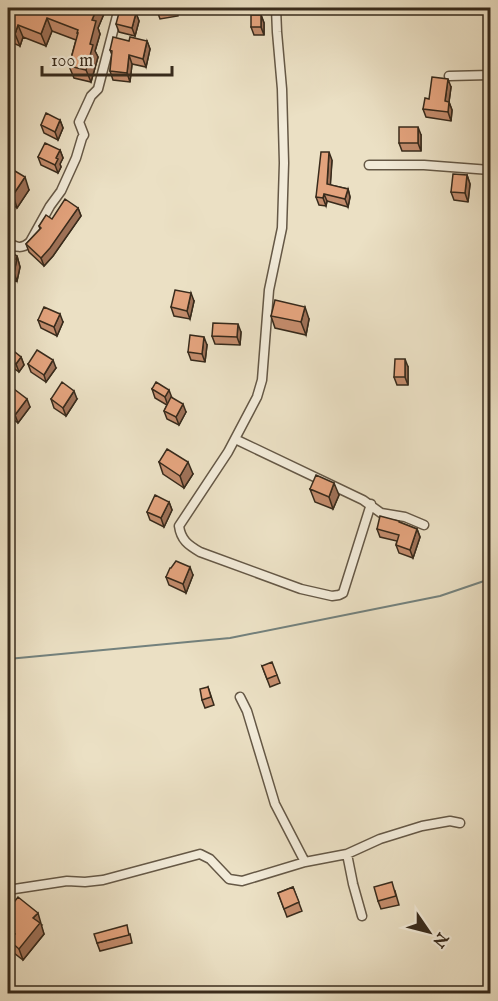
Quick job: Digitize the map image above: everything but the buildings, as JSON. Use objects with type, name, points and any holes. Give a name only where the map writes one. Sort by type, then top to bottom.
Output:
[{"type":"street","points":[[8,242],[20,248],[30,242],[61,191],[84,135],[79,122],[91,96],[98,89],[119,8]]},
{"type":"street","points":[[276,8],[284,163],[282,228],[270,290],[262,380],[257,398],[228,452],[179,526],[180,533],[187,544],[200,552],[301,589],[339,596],[343,593],[371,504]]},
{"type":"street","points":[[449,76],[490,75]]},
{"type":"street","points":[[369,165],[424,165],[490,170]]},
{"type":"street","points":[[235,439],[371,504],[381,513],[405,517],[424,525]]},
{"type":"street","points":[[240,697],[247,711],[275,804],[305,862]]},
{"type":"street","points":[[8,890],[68,881],[103,880],[200,855],[210,859],[229,879],[242,881],[305,862],[347,854],[380,839],[422,826],[450,821],[460,823]]},
{"type":"street","points":[[347,854],[362,916]]},
{"type":"waterway","points":[[8,659],[230,638],[440,596],[490,579]]}]
